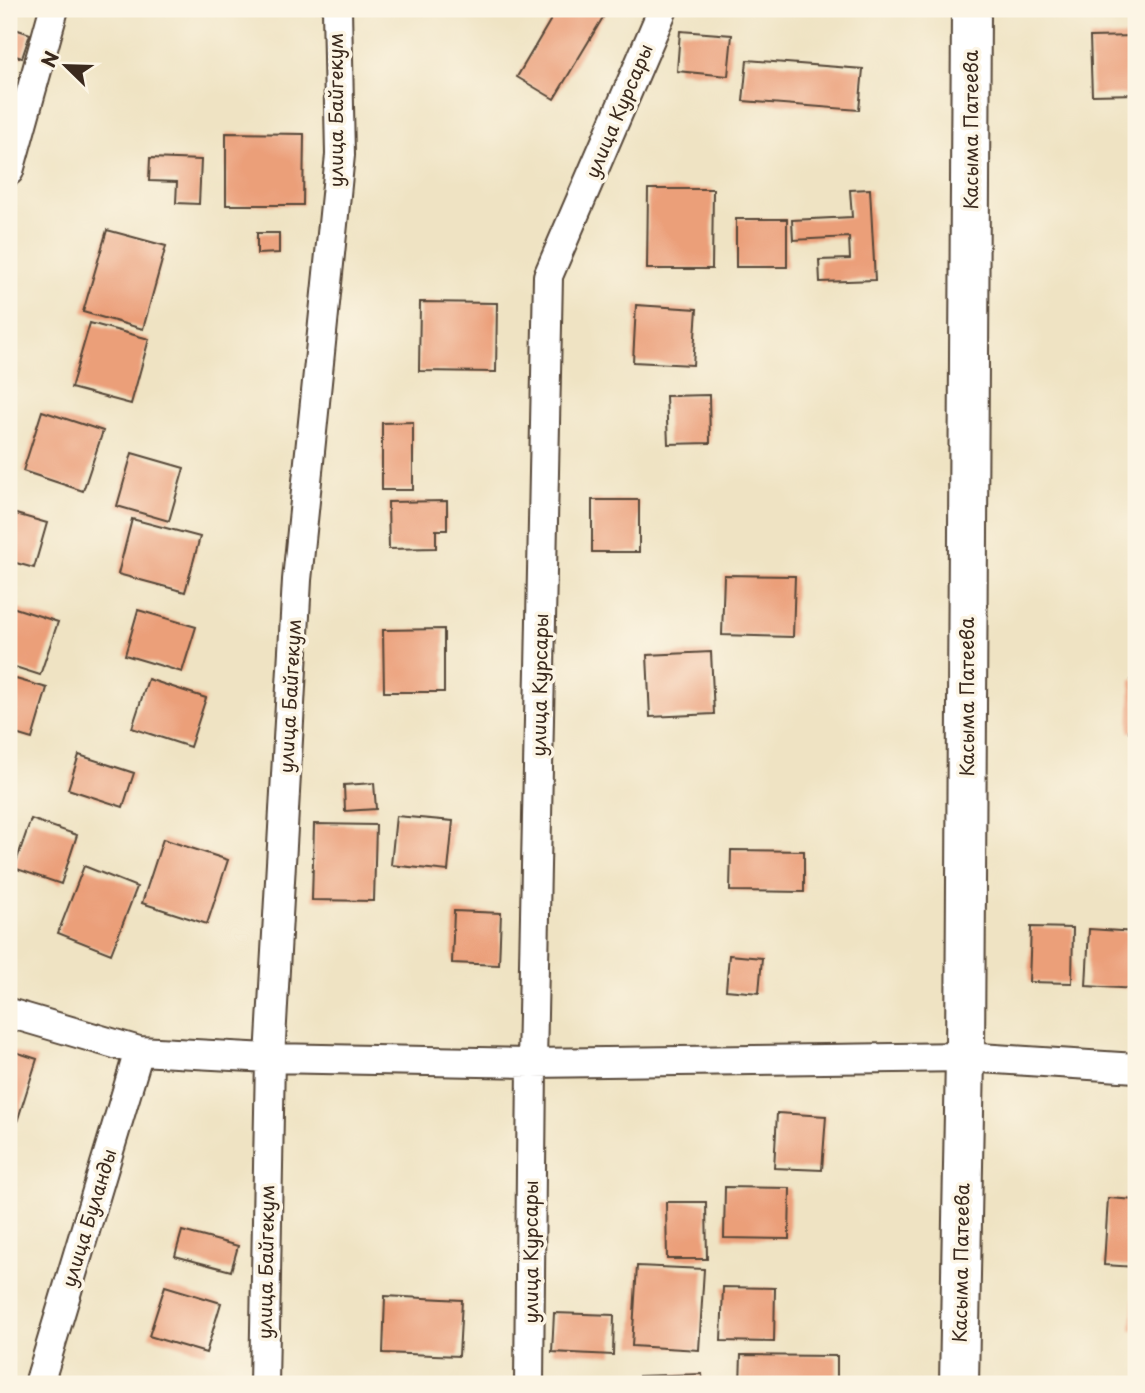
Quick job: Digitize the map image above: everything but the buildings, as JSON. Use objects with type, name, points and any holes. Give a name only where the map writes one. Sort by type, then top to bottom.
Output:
[{"type":"main road","name":"Касыма Патеева","points":[[959,1384],[965,1057],[971,9]]},
{"type":"street","points":[[9,171],[54,9]]},
{"type":"street","name":"улица Байгекум","points":[[264,1384],[270,1058],[297,580],[340,155],[337,9]]},
{"type":"street","name":"улица Курсары","points":[[529,1384],[532,1063],[548,276],[663,9]]},
{"type":"street","points":[[9,1013],[139,1051],[270,1058],[532,1063],[965,1057],[1136,1069]]},
{"type":"street","name":"улица Буланды","points":[[39,1384],[139,1051]]}]
